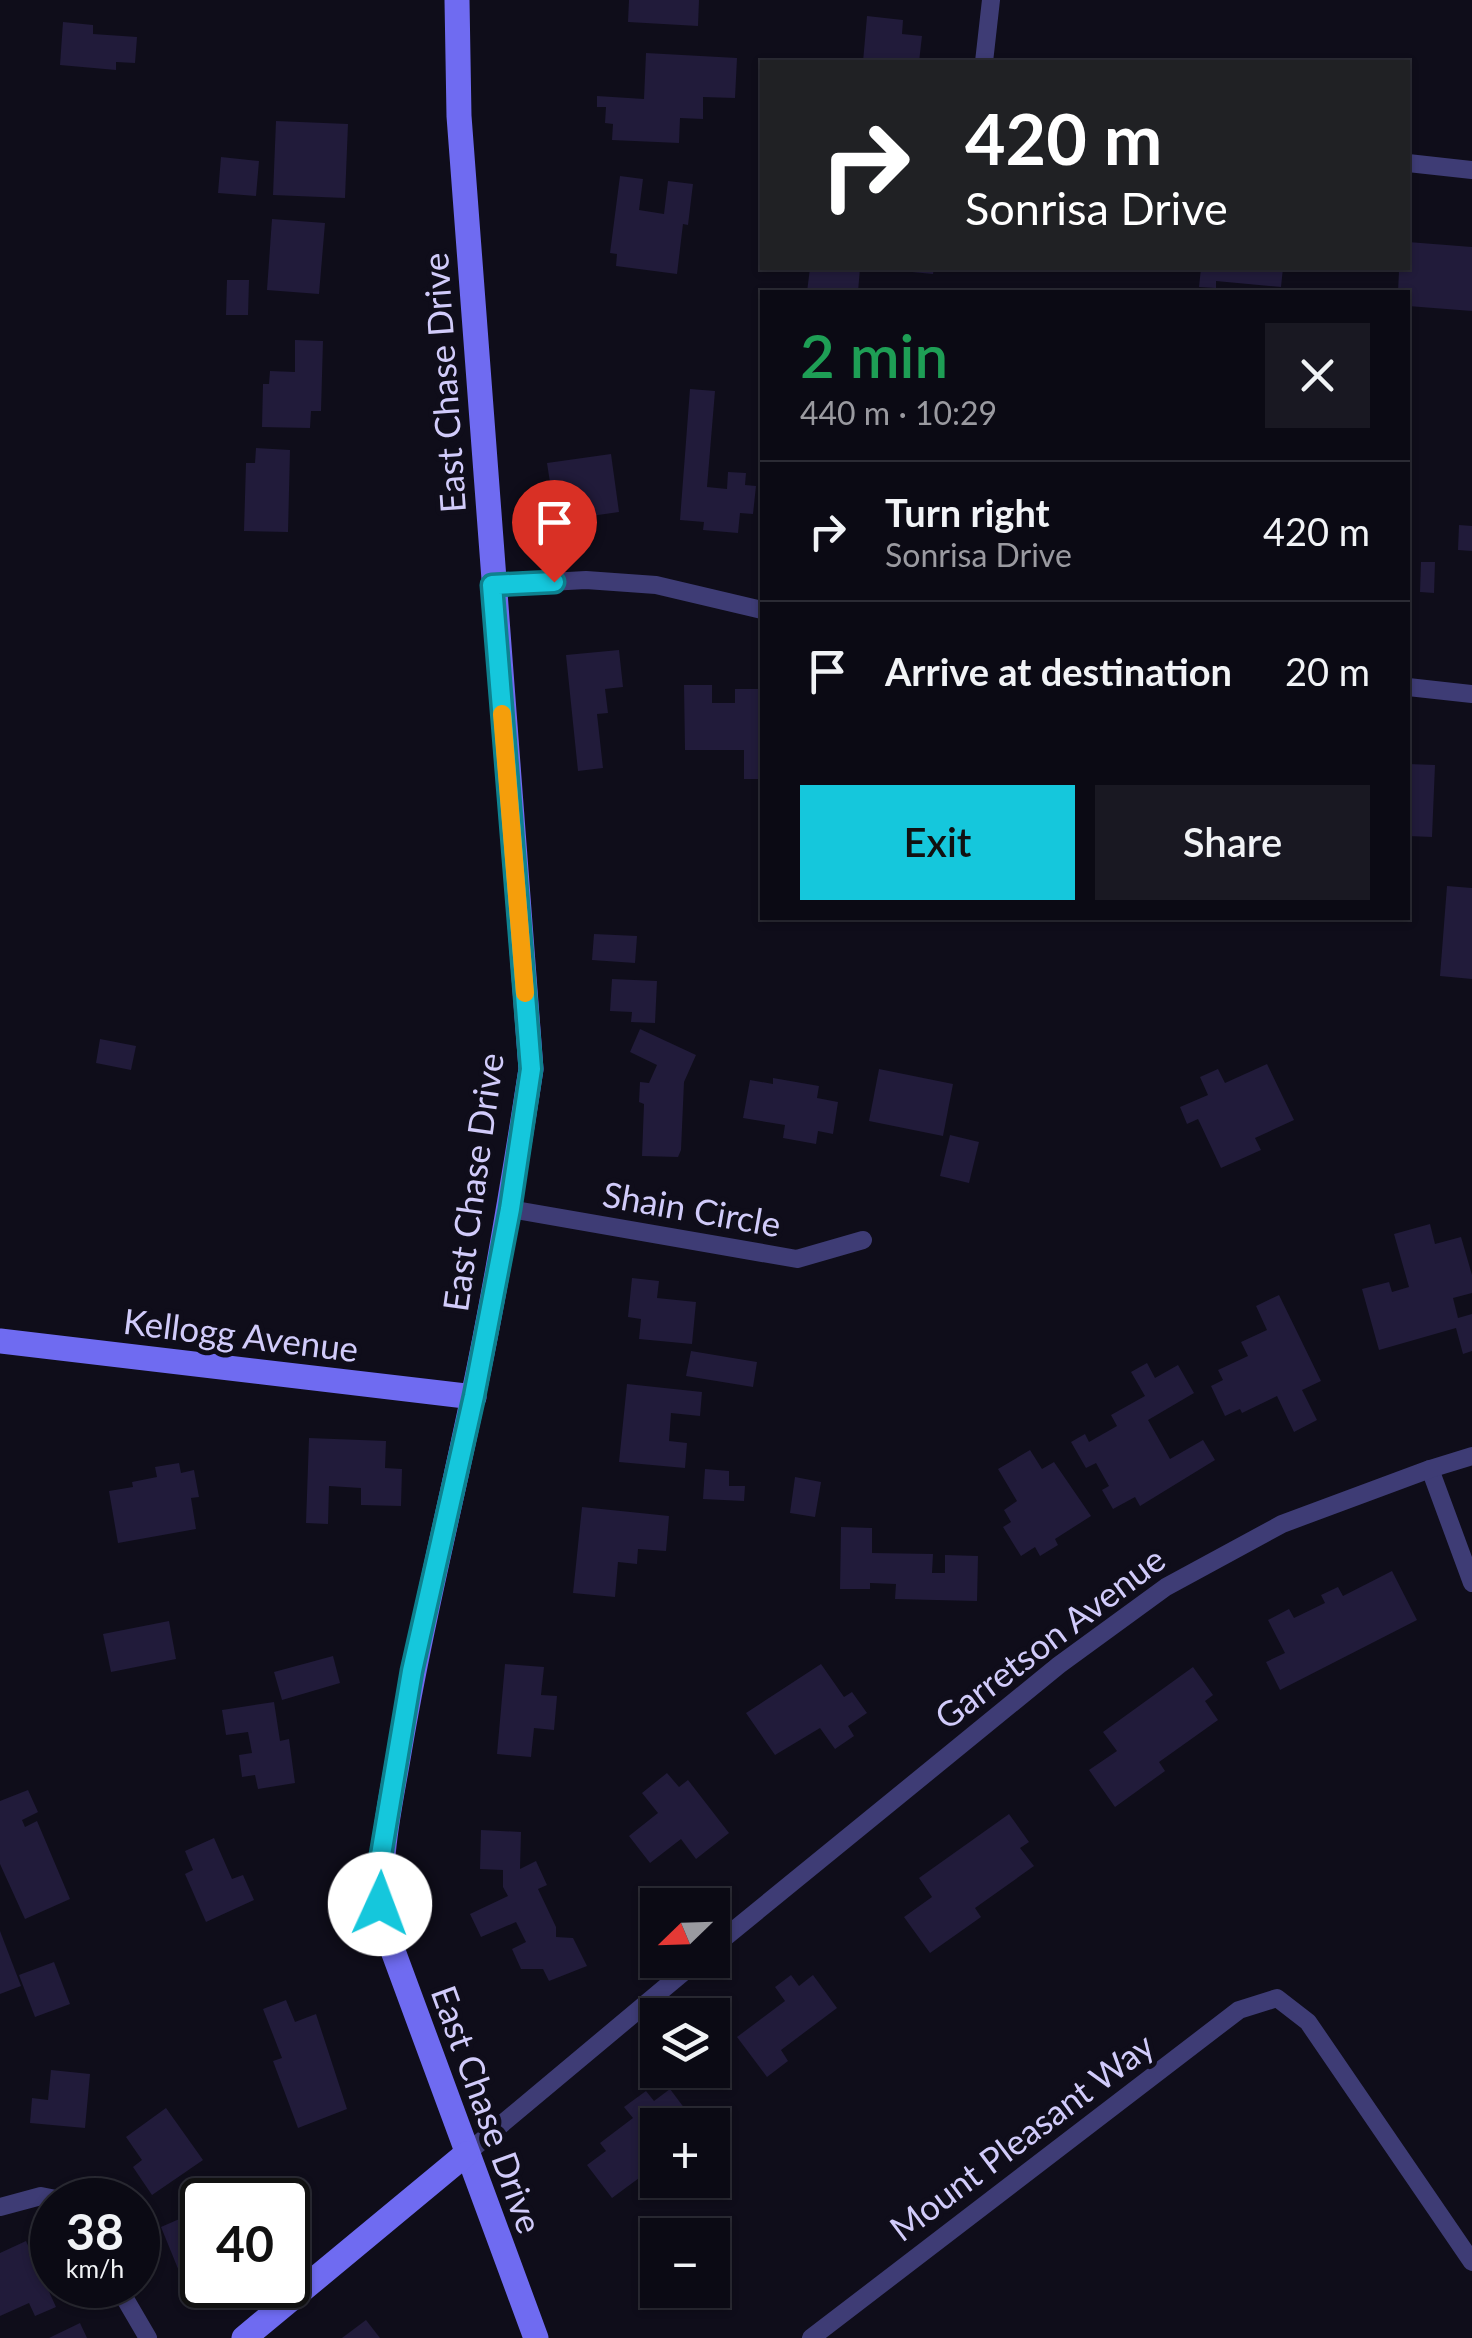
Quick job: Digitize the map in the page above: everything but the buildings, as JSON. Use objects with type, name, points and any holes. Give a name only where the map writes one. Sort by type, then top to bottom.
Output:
[{"type":"street","name":"East Chase Drive","points":[[457,0],[459,116],[531,1069],[510,1209],[474,1396],[412,1671],[380,1867],[380,1904],[389,1940],[536,2338]]},
{"type":"street","points":[[984,60],[990,0]]},
{"type":"street","points":[[1410,163],[1472,170]]},
{"type":"street","points":[[492,585],[586,580],[656,585],[760,610]]},
{"type":"street","points":[[1410,687],[1472,694]]},
{"type":"street","name":"Shain Circle","points":[[510,1209],[796,1259],[862,1240]]},
{"type":"street","name":"Kellogg Avenue","points":[[0,1341],[474,1396]]},
{"type":"street","name":"Garretson Avenue","points":[[730,1933],[1060,1666],[1166,1587],[1282,1524],[1472,1456]]},
{"type":"street","points":[[1430,1469],[1472,1583]]},
{"type":"street","points":[[244,2338],[676,1978]]},
{"type":"street","name":"Mount Pleasant Way","points":[[811,2338],[1239,2010],[1278,1998],[1308,2022],[1472,2262]]},
{"type":"street","points":[[0,2207],[30,2199]]},
{"type":"street","points":[[130,2308],[148,2338]]},
{"type":"slow traffic","points":[[502,714],[525,993]]},
{"type":"route","points":[[380,1904],[380,1861],[412,1671],[474,1396],[510,1209],[531,1069],[492,585],[554,582]]}]
